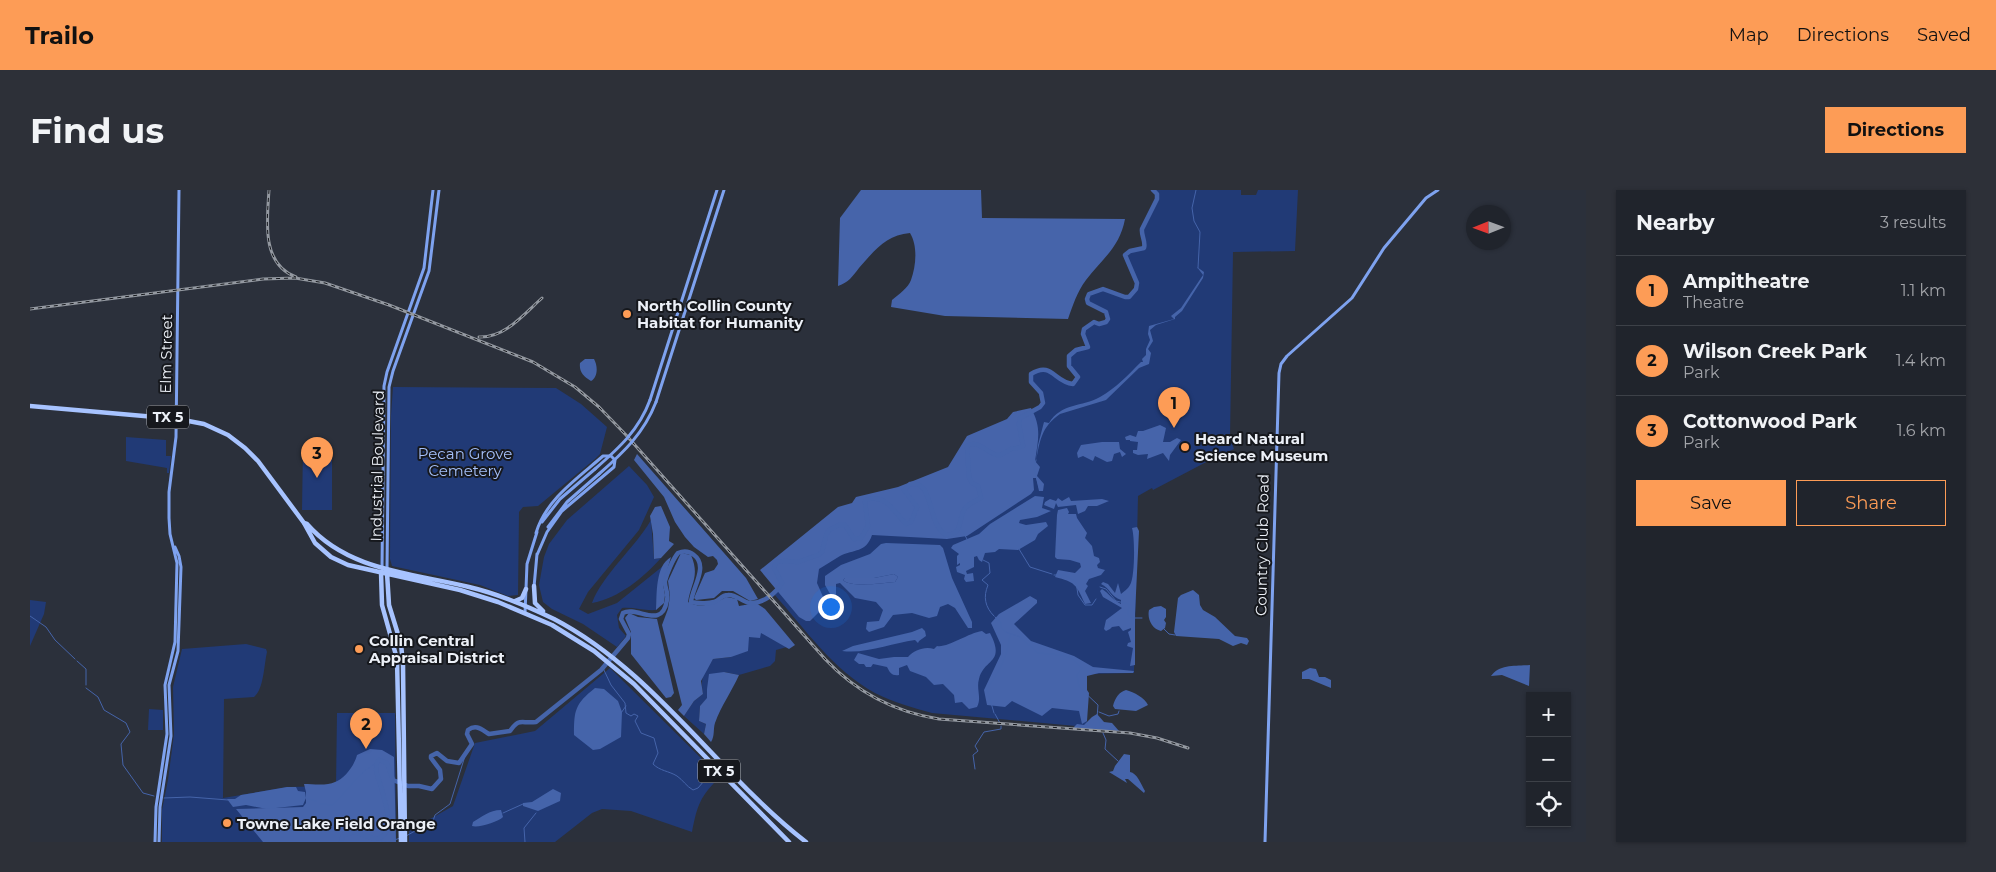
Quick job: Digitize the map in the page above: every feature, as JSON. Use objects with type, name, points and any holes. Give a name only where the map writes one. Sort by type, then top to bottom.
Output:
[{"type":"main road","name":"Elm Street","points":[[174,546],[170,534],[169,492],[173,473],[176,418],[179,190]]},
{"type":"main road","name":"Industrial Boulevard","points":[[384,571],[382,476],[384,384],[426,262],[433,190]]},
{"type":"main road","name":"Industrial Boulevard","points":[[384,571],[388,493],[389,387],[430,271],[439,190]]},
{"type":"main road","points":[[536,533],[560,499],[630,436],[641,419],[650,400],[717,190]]},
{"type":"main road","points":[[528,614],[532,609],[537,555],[549,526],[567,502],[622,454],[639,435],[650,417],[724,190]]},
{"type":"main road","name":"Country Club Road","points":[[1265,842],[1278,373],[1281,364],[1287,356],[1352,298],[1394,235],[1426,198],[1438,190]]},
{"type":"main road","points":[[710,212],[716,214]]},
{"type":"main road","points":[[397,346],[402,346],[406,331],[404,327]]},
{"type":"main road","name":"TX 5","points":[[30,406],[176,418],[198,422],[213,428],[242,445],[264,469],[304,523],[315,543],[337,561],[424,580],[479,596],[528,614],[563,631],[620,667]]},
{"type":"main road","points":[[383,441],[388,441]]},
{"type":"main road","points":[[383,448],[388,448]]},
{"type":"main road","points":[[528,614],[525,606],[527,564],[536,533],[546,512],[561,492],[604,456],[610,456],[615,460],[614,467],[558,516],[547,532],[537,555]]},
{"type":"main road","points":[[382,476],[388,476]]},
{"type":"main road","points":[[382,493],[388,493]]},
{"type":"main road","points":[[542,522],[549,526]]},
{"type":"main road","name":"TX 5","points":[[304,523],[330,546],[350,557],[384,571]]},
{"type":"main road","points":[[315,543],[315,550]]},
{"type":"main road","points":[[155,842],[156,807],[167,734],[166,682],[175,647],[177,566],[174,546]]},
{"type":"main road","points":[[159,842],[160,807],[171,741],[170,685],[179,642],[181,564],[174,546]]},
{"type":"main road","points":[[322,550],[329,547],[340,554],[350,557],[353,562],[351,564],[337,561]]},
{"type":"main road","points":[[384,571],[389,605],[403,658],[401,842]]},
{"type":"main road","points":[[384,571],[382,605],[396,659],[402,744],[405,842]]},
{"type":"main road","name":"TX 5","points":[[424,580],[477,589],[514,601],[565,625],[606,652],[636,682],[654,695],[758,802],[808,842]]},
{"type":"main road","points":[[534,586],[537,608],[565,625]]},
{"type":"main road","points":[[514,601],[522,598],[526,589]]},
{"type":"main road","points":[[390,632],[396,630]]},
{"type":"main road","name":"TX 5","points":[[636,682],[650,700],[788,842]]},
{"type":"green space","points":[[1153,190],[1241,190],[1241,195],[1256,195],[1258,190],[1298,190],[1295,251],[1233,252],[1230,438],[1234,449],[1138,496],[1134,673],[1086,674],[1087,727],[932,713],[875,693],[860,684],[833,661],[774,594],[782,583],[1025,415],[1040,407],[1043,403],[1041,393],[1031,382],[1031,374],[1044,370],[1049,371],[1066,382],[1073,384],[1076,381],[1077,374],[1070,366],[1069,356],[1076,350],[1088,348],[1083,334],[1084,329],[1094,322],[1099,324],[1106,323],[1109,316],[1107,312],[1088,303],[1089,295],[1103,289],[1129,297],[1137,290],[1137,283],[1126,255],[1130,251],[1144,248],[1142,228],[1157,199],[1157,194]]},
{"type":"green space","name":"Pecan Grove Cemetery","points":[[393,387],[556,388],[581,404],[607,427],[600,454],[595,459],[538,506],[523,507],[519,512],[518,595],[508,596],[480,585],[392,566],[390,559],[391,415]]},
{"type":"green space","points":[[126,437],[166,440],[166,456],[171,456],[169,473],[167,473],[167,468],[126,461]]},
{"type":"green space","points":[[303,446],[332,446],[332,510],[302,510]]},
{"type":"green space","points":[[629,466],[647,485],[654,497],[639,530],[588,592],[579,609],[588,614],[617,603],[663,566],[659,577],[656,610],[622,608],[617,615],[619,628],[626,636],[617,647],[583,624],[552,609],[543,602],[539,585],[544,557],[549,544],[567,520]]},
{"type":"green space","points":[[651,520],[654,559],[661,558],[646,573],[621,592],[592,603],[603,582]]},
{"type":"green space","points":[[30,600],[46,602],[44,614],[30,646]]},
{"type":"green space","points":[[761,632],[787,647],[776,650],[775,661],[770,666],[739,675],[724,672],[707,689],[708,698],[700,706],[699,721],[706,724],[704,734],[684,716],[694,701],[703,694],[702,679],[705,671],[713,659],[731,657],[749,637]]},
{"type":"green space","points":[[246,644],[266,649],[267,652],[262,682],[254,697],[224,699],[223,798],[288,787],[336,786],[337,713],[395,713],[396,842],[162,842],[162,810],[174,734],[173,687],[182,649]]},
{"type":"green space","points":[[610,668],[720,777],[700,802],[692,832],[631,811],[602,809],[592,813],[555,842],[409,842],[409,831],[453,806],[475,743],[535,731]]},
{"type":"green space","points":[[149,709],[163,710],[163,730],[148,730]]},
{"type":"shaded area","points":[[861,190],[981,190],[982,218],[1125,219],[1123,229],[1115,245],[1080,289],[1068,319],[945,316],[891,307],[892,300],[908,286],[913,274],[915,250],[910,233],[894,237],[881,244],[850,279],[838,286],[840,218]]},
{"type":"shaded area","points":[[1197,267],[1204,272],[1203,278],[1182,311],[1175,319],[1156,325],[1150,330],[1153,341],[1148,349],[1151,353],[1149,364],[1139,368],[1106,400],[1060,414],[1054,419],[1042,435],[1036,461],[1044,422],[1049,423],[1060,412],[1100,397],[1143,362],[1142,359],[1146,355],[1146,349],[1150,340],[1148,334],[1149,326],[1174,319],[1171,316],[1181,308],[1203,275]]},
{"type":"shaded area","points":[[585,359],[594,359],[596,365],[597,371],[591,381],[580,369],[580,363]]},
{"type":"shaded area","points":[[1031,408],[1038,428],[1035,461],[1040,467],[1037,476],[1044,484],[1043,491],[1039,491],[1036,478],[1033,478],[1034,490],[1031,494],[967,536],[947,539],[872,535],[863,548],[840,556],[819,569],[817,583],[824,599],[820,611],[810,621],[799,617],[760,570],[838,507],[852,503],[856,497],[898,487],[948,467],[967,436],[1007,419],[1013,412]]},
{"type":"shaded area","points":[[1160,425],[1166,428],[1163,442],[1170,442],[1177,438],[1181,440],[1170,455],[1169,461],[1163,453],[1147,459],[1148,454],[1138,455],[1133,453],[1133,450],[1137,450],[1138,442],[1126,440],[1125,437],[1130,435],[1136,437],[1138,431]]},
{"type":"shaded area","points":[[1119,442],[1120,449],[1126,454],[1122,457],[1120,452],[1114,454],[1112,461],[1107,462],[1095,456],[1093,461],[1083,456],[1078,458],[1077,453],[1081,445]]},
{"type":"shaded area","points":[[637,454],[746,578],[758,599],[750,601],[733,591],[722,591],[714,598],[696,600],[694,598],[705,573],[714,570],[718,564],[717,560],[713,556],[708,557],[694,547],[685,537],[675,522],[664,497],[634,460]]},
{"type":"shaded area","points":[[1035,496],[1044,497],[1042,508],[1051,511],[1037,517],[1020,520],[1019,523],[1026,525],[1046,522],[1048,526],[1038,534],[1035,540],[1018,550],[999,549],[995,552],[985,553],[982,562],[977,556],[974,557],[974,567],[966,571],[967,574],[973,573],[974,581],[966,582],[964,579],[965,575],[957,572],[956,567],[960,565],[960,563],[957,565],[957,556],[959,554],[951,548],[953,545],[979,534],[990,524]]},
{"type":"shaded area","points":[[1069,497],[1071,501],[1102,499],[1109,501],[1097,506],[1088,506],[1085,511],[1078,514],[1076,505],[1058,507],[1056,503],[1054,509],[1044,505],[1050,499],[1056,501],[1058,498],[1062,501]]},
{"type":"shaded area","points":[[661,506],[670,527],[669,541],[674,544],[661,558],[654,559],[650,516],[655,507]]},
{"type":"shaded area","points":[[1067,508],[1068,514],[1076,514],[1087,533],[1085,538],[1092,546],[1094,556],[1099,558],[1098,568],[1105,570],[1101,575],[1089,579],[1086,584],[1088,586],[1085,591],[1091,603],[1085,604],[1077,588],[1071,582],[1055,577],[1058,570],[1075,573],[1081,567],[1080,563],[1055,557],[1058,510]]},
{"type":"shaded area","points":[[1137,527],[1139,531],[1135,614],[1135,665],[1130,666],[1133,648],[1127,646],[1131,642],[1128,632],[1131,628],[1123,631],[1119,626],[1112,627],[1106,631],[1104,629],[1106,620],[1122,608],[1103,597],[1100,591],[1102,589],[1107,592],[1115,601],[1121,604],[1121,600],[1101,584],[1103,582],[1108,584],[1115,593],[1118,583],[1121,594],[1129,586],[1132,581],[1134,566],[1132,528]]},
{"type":"shaded area","points":[[881,544],[940,545],[943,548],[952,578],[972,622],[972,628],[968,628],[955,608],[948,604],[940,607],[937,616],[929,618],[912,613],[893,615],[884,627],[869,632],[866,629],[867,622],[879,621],[883,610],[876,602],[855,598],[840,583],[836,584],[836,600],[834,601],[825,585],[825,576],[841,565],[870,554]],"holes":[[[894,574],[898,577],[895,582],[867,584],[853,584],[843,580],[845,578],[874,578]]]},
{"type":"shaded area","points":[[681,553],[691,555],[695,569],[688,602],[697,605],[707,605],[726,597],[737,599],[739,606],[756,603],[765,609],[795,645],[789,649],[761,633],[760,638],[749,637],[748,651],[731,657],[713,659],[701,681],[703,694],[694,701],[684,716],[678,710],[682,705],[662,625],[668,609],[670,596],[668,581]]},
{"type":"shaded area","points":[[671,557],[663,584],[664,603],[656,610],[659,574],[666,561]]},
{"type":"shaded area","points":[[894,574],[898,577],[895,582],[853,584],[843,580],[845,578],[874,578]]},
{"type":"shaded area","points":[[1193,590],[1199,595],[1200,605],[1203,610],[1215,617],[1235,636],[1247,638],[1249,641],[1247,645],[1241,643],[1233,646],[1219,639],[1176,636],[1174,632],[1178,598]]},
{"type":"shaded area","points":[[1030,596],[1037,600],[1037,603],[1014,624],[1031,641],[1074,656],[1093,667],[1134,671],[1133,673],[1099,673],[1087,676],[1087,690],[1089,693],[1087,721],[1082,724],[1079,711],[1052,708],[1042,716],[1012,701],[1005,707],[987,705],[984,690],[1001,654],[1001,645],[991,623],[999,614]]},
{"type":"shaded area","points":[[1161,606],[1166,609],[1164,620],[1166,623],[1165,628],[1161,631],[1153,626],[1149,610]]},
{"type":"shaded area","points":[[629,613],[638,617],[657,619],[674,693],[671,697],[666,698],[631,654],[631,632],[625,618]]},
{"type":"shaded area","points":[[922,628],[926,636],[918,643],[915,640],[870,650],[842,651],[853,646]]},
{"type":"shaded area","points":[[982,631],[986,634],[990,633],[996,650],[995,656],[985,667],[979,679],[977,707],[969,709],[962,702],[955,703],[954,695],[943,684],[934,685],[926,677],[910,671],[907,665],[899,668],[899,675],[895,675],[887,667],[873,664],[871,667],[866,667],[864,664],[859,664],[854,660],[858,653],[879,659],[908,657],[920,649],[934,649],[937,646],[947,645]]},
{"type":"shaded area","points":[[1530,665],[1529,686],[1502,675],[1491,676],[1499,669]]},
{"type":"shaded area","points":[[1310,668],[1316,669],[1319,677],[1331,680],[1331,688],[1309,679],[1302,679],[1302,672]]},
{"type":"shaded area","points":[[724,672],[739,675],[717,717],[711,742],[704,734],[706,724],[699,721],[700,706],[707,698],[709,674]]},
{"type":"shaded area","points":[[595,688],[604,689],[618,701],[622,712],[621,737],[600,749],[593,750],[574,735],[574,726],[577,708],[583,699]]},
{"type":"shaded area","points":[[1126,690],[1139,696],[1148,705],[1136,711],[1115,709],[1113,706],[1116,698],[1121,692]]},
{"type":"shaded area","points":[[1097,714],[1104,722],[1112,723],[1119,731],[1073,728],[1077,724],[1084,725]]},
{"type":"shaded area","points":[[370,749],[382,750],[394,757],[396,842],[263,842],[236,809],[303,807],[306,803],[304,784],[328,784],[339,780],[349,771],[357,755]]},
{"type":"shaded area","points":[[1124,754],[1130,755],[1130,772],[1139,779],[1145,791],[1144,793],[1128,779],[1125,779],[1127,783],[1109,772],[1113,771]]},
{"type":"shaded area","points":[[296,787],[298,791],[305,792],[306,798],[303,805],[267,809],[246,805],[233,807],[227,799],[235,799],[241,795]]},
{"type":"shaded area","points":[[553,789],[561,793],[560,801],[538,811],[523,806],[523,803],[532,802]]},
{"type":"shaded area","points":[[501,810],[503,817],[501,819],[493,823],[472,826],[473,822],[486,814]]},
{"type":"waterway","points":[[341,842],[343,835],[354,832],[375,839],[383,836],[387,829],[387,809],[376,770],[379,760],[387,763],[393,780],[408,786],[432,789],[441,779],[440,770],[431,756],[437,753],[447,761],[459,763],[472,744],[467,734],[471,728],[476,727],[489,734],[510,731],[516,724],[521,722],[536,722],[601,670],[628,638],[629,634],[621,619],[623,613],[629,611],[655,616],[664,609],[667,597],[665,581],[670,566],[678,553],[686,552],[694,555],[700,565],[699,577],[691,602],[711,603],[726,595],[731,595],[747,602],[755,603],[769,597],[782,583],[774,568],[776,562],[798,562],[818,555],[822,552],[829,530],[839,525],[845,525],[854,539],[861,538],[868,526],[866,500],[879,499],[884,501],[906,524],[911,522],[917,507],[904,490],[910,484],[918,485],[923,489],[927,495],[935,521],[946,535],[958,530],[965,508],[981,498],[978,486],[972,483],[969,477],[967,446],[971,444],[979,445],[993,454],[999,455],[1023,446],[1019,424],[1020,418],[1040,407],[1043,403],[1041,393],[1031,382],[1031,374],[1038,371],[1049,371],[1061,380],[1073,384],[1078,377],[1069,366],[1069,356],[1076,350],[1088,347],[1083,334],[1084,329],[1094,322],[1099,324],[1106,322],[1108,319],[1106,312],[1088,303],[1089,294],[1103,289],[1129,297],[1136,289],[1137,283],[1125,255],[1130,251],[1144,248],[1142,229],[1157,199],[1157,194],[1153,190]]},
{"type":"waterway","points":[[1196,190],[1192,208],[1194,221],[1200,232],[1198,268]]},
{"type":"waterway","points":[[1036,460],[1034,469],[1040,490]]},
{"type":"waterway","points":[[960,526],[968,541]]},
{"type":"waterway","points":[[1019,549],[1030,567],[1052,574]]},
{"type":"waterway","points":[[983,560],[989,563],[990,573],[982,580],[988,585],[986,602],[994,616]]},
{"type":"waterway","points":[[1054,575],[1065,575],[1076,582],[1078,595],[1085,605],[1092,605],[1096,599]]},
{"type":"waterway","points":[[1100,587],[1106,589],[1116,601],[1129,604],[1128,614],[1131,618],[1142,618]]},
{"type":"waterway","points":[[30,616],[46,627],[55,640],[75,659]]},
{"type":"waterway","points":[[995,617],[1001,622],[1001,628],[1020,637],[1038,653],[1071,658],[1082,668],[1077,675],[1079,687],[1098,705],[1097,718],[1102,729]]},
{"type":"waterway","points":[[1163,628],[1169,634],[1175,635]]},
{"type":"waterway","points":[[994,713],[987,689],[1002,663],[1010,635]]},
{"type":"waterway","points":[[77,661],[86,669],[86,685]]},
{"type":"waterway","points":[[603,668],[611,685],[625,703],[626,713],[631,716],[634,714],[638,716],[635,721],[641,733],[654,738],[658,753],[653,764],[677,776],[693,790],[698,788],[704,781],[712,782]]},
{"type":"waterway","points":[[86,688],[98,697],[104,710],[126,723],[130,732],[121,744],[123,765],[143,793],[154,796]]},
{"type":"waterway","points":[[621,713],[626,706]]},
{"type":"waterway","points":[[1099,712],[1109,716],[1118,714],[1119,711]]},
{"type":"waterway","points":[[995,714],[1000,723]]},
{"type":"waterway","points":[[975,769],[973,755],[978,751],[975,746],[984,732],[1001,729],[1001,726]]},
{"type":"waterway","points":[[1103,733],[1106,740],[1105,749],[1118,761]]},
{"type":"waterway","points":[[406,836],[433,821],[435,815],[450,804],[465,756]]},
{"type":"waterway","points":[[321,804],[333,805],[362,773],[377,762]]},
{"type":"waterway","points":[[164,798],[190,797],[228,800]]},
{"type":"waterway","points":[[306,798],[316,801]]},
{"type":"waterway","points":[[503,813],[523,804]]},
{"type":"waterway","points":[[525,842],[524,828],[536,813]]},
{"type":"waterway","points":[[389,842],[400,838]]},
{"type":"waterway","points":[[375,839],[386,842]]},
{"type":"railway","points":[[269,190],[267,228],[272,252],[277,262],[285,271],[296,277]]},
{"type":"railway","points":[[30,309],[263,279],[295,278],[325,283],[389,305],[533,362],[575,387],[599,407],[626,435],[825,659],[837,671],[877,699],[907,711],[939,719],[1130,733],[1157,738],[1188,748]]},
{"type":"railway","points":[[479,337],[497,334],[506,329],[542,298]]},
{"type":"place","name":"North Collin County Habitat for Humanity","points":[[627,314]]},
{"type":"place","name":"Ampitheatre","points":[[1174,428]]},
{"type":"place","name":"Heard Natural Science Museum","points":[[1185,447]]},
{"type":"place","name":"Cottonwood Park","points":[[317,478]]},
{"type":"place","name":"Collin Central Appraisal District","points":[[359,649]]},
{"type":"place","name":"Wilson Creek Park","points":[[366,749]]},
{"type":"place","name":"Towne Lake Field Orange","points":[[227,823]]}]
